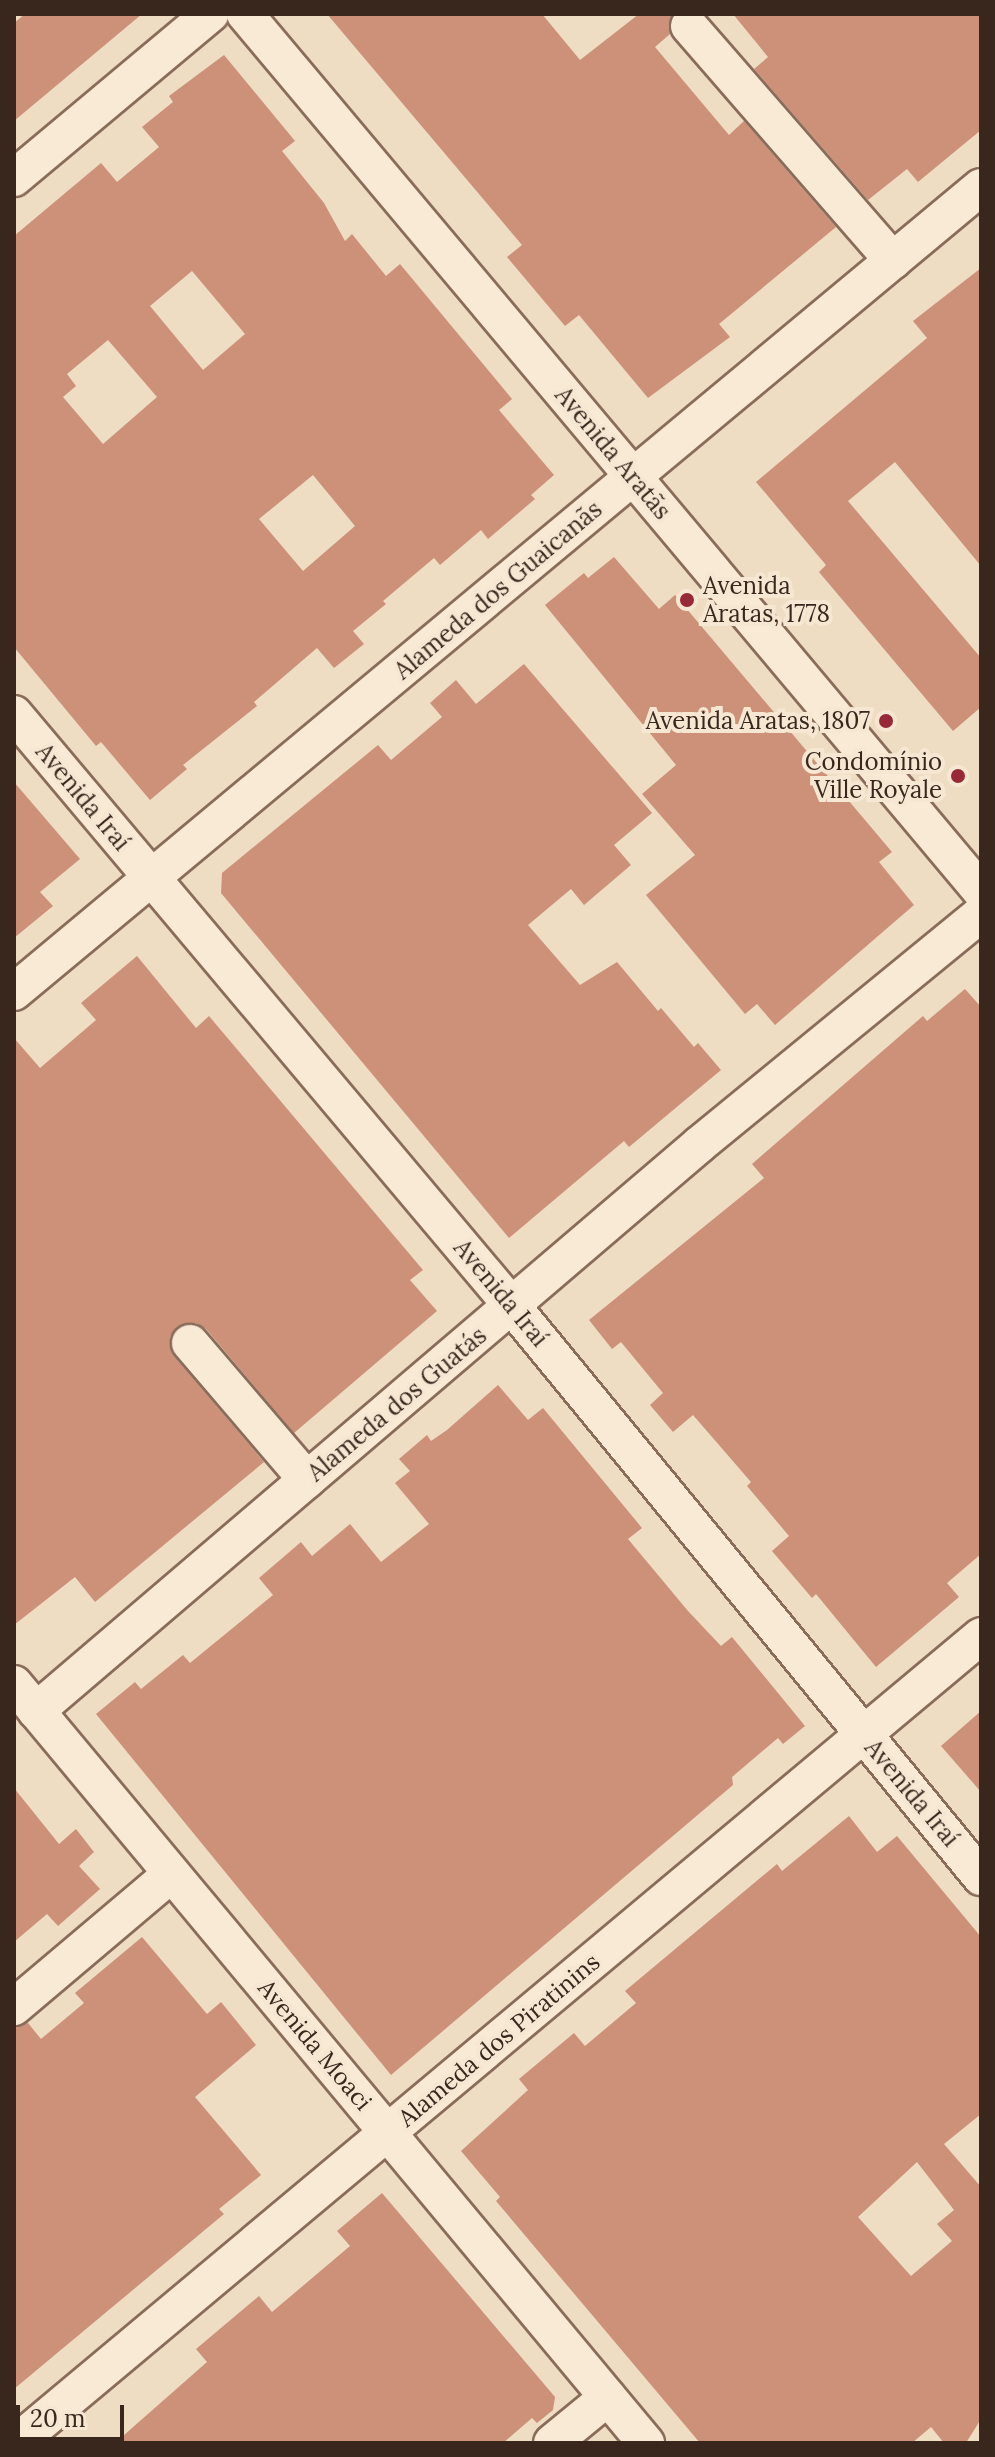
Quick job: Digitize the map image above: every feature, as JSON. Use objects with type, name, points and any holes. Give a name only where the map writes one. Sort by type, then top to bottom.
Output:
[{"type":"street","points":[[14,178],[210,14]]},
{"type":"street","name":"Avenida Aratãs","points":[[245,14],[981,891]]},
{"type":"street","points":[[689,26],[893,261]]},
{"type":"street","name":"Alameda dos Guaicanãs","points":[[14,992],[981,187]]},
{"type":"street","name":"Avenida Iraí","points":[[14,714],[512,1306],[981,1877]]},
{"type":"street","name":"Alameda dos Guatás","points":[[25,1698],[307,1480],[981,914]]},
{"type":"street","points":[[190,1343],[307,1480]]},
{"type":"street","name":"Alameda dos Piratinins","points":[[16,2443],[981,1636]]},
{"type":"street","name":"Avenida Moaci","points":[[25,1698],[646,2443]]},
{"type":"street","points":[[14,2007],[170,1875]]},
{"type":"street","points":[[552,2443],[608,2397]]},
{"type":"building","points":[[25,14],[142,14],[14,121],[14,23]]},
{"type":"building","points":[[327,14],[542,14],[580,60],[639,14],[672,14],[670,34],[655,47],[729,135],[744,121],[836,227],[719,324],[730,337],[648,398],[579,315],[565,326],[507,257],[522,245]]},
{"type":"building","points":[[733,14],[981,14],[981,130],[918,182],[907,169],[868,200],[754,69],[768,57]]},
{"type":"building","points":[[224,55],[295,141],[282,151],[324,203],[345,241],[352,234],[386,276],[400,264],[512,399],[499,410],[554,475],[531,495],[535,499],[488,539],[481,530],[440,565],[434,558],[383,601],[386,604],[353,631],[364,644],[334,668],[317,648],[254,702],[257,706],[183,765],[187,769],[150,800],[101,742],[96,746],[14,647],[14,236],[101,163],[117,182],[159,147],[142,127],[173,102],[169,96]],"holes":[[[192,271],[245,334],[203,370],[150,306]],[[108,340],[157,397],[103,444],[63,397],[76,386],[67,374]],[[313,475],[355,526],[303,571],[259,519]]]},
{"type":"building","points":[[981,268],[981,566],[895,462],[848,501],[981,658],[981,707],[953,731],[819,572],[826,565],[756,482],[927,338],[913,321]]},
{"type":"building","points":[[614,557],[659,609],[675,595],[892,852],[879,862],[914,905],[775,1025],[757,1004],[745,1014],[646,895],[695,855],[642,794],[676,765],[545,605],[584,573],[588,578]]},
{"type":"building","points":[[524,664],[652,813],[614,845],[631,865],[584,905],[571,889],[528,925],[580,985],[617,962],[658,1011],[661,1008],[694,1047],[698,1043],[721,1070],[629,1147],[624,1141],[509,1238],[221,893],[222,873],[378,745],[391,760],[442,717],[430,703],[456,680],[476,704]]},
{"type":"building","points":[[14,782],[80,859],[40,892],[53,906],[14,938]]},
{"type":"building","points":[[137,956],[196,1028],[209,1016],[423,1270],[410,1280],[437,1311],[294,1433],[206,1329],[196,1323],[177,1327],[170,1337],[174,1356],[264,1462],[95,1602],[75,1577],[14,1625],[14,1038],[40,1068],[96,1020],[81,1003]]},
{"type":"building","points":[[965,989],[981,1007],[981,1554],[947,1583],[959,1597],[876,1667],[816,1594],[812,1598],[772,1551],[789,1536],[747,1486],[751,1482],[693,1415],[673,1432],[650,1405],[663,1393],[621,1342],[612,1349],[589,1320],[764,1178],[752,1164],[923,1016],[927,1021]]},
{"type":"building","points":[[498,1385],[528,1420],[543,1408],[642,1528],[628,1539],[721,1646],[732,1637],[805,1726],[783,1744],[778,1738],[732,1777],[733,1785],[391,2075],[96,1714],[135,1682],[141,1689],[183,1655],[190,1663],[273,1595],[259,1578],[301,1542],[312,1556],[350,1524],[381,1562],[429,1524],[395,1483],[410,1471],[399,1459],[427,1435],[431,1441],[447,1430]]},
{"type":"building","points":[[981,1711],[981,1792],[941,1746]]},
{"type":"building","points":[[14,1788],[59,1844],[76,1829],[94,1852],[79,1866],[100,1889],[58,1926],[47,1914],[14,1942]]},
{"type":"building","points":[[849,1816],[877,1852],[897,1836],[981,1937],[981,2114],[944,2144],[981,2187],[981,2419],[966,2443],[944,2443],[931,2427],[912,2443],[700,2443],[496,2201],[500,2197],[461,2151],[528,2090],[519,2079],[574,2033],[585,2046],[636,2003],[625,1991],[777,1864],[782,1871]],"holes":[[[917,2162],[954,2210],[937,2224],[952,2241],[911,2276],[858,2217]]]},
{"type":"building","points":[[142,1937],[207,2014],[221,2002],[256,2045],[195,2097],[261,2175],[219,2209],[224,2214],[14,2389],[14,2027],[28,2023],[41,2039],[84,2003],[75,1993]]},
{"type":"building","points":[[382,2193],[555,2397],[553,2410],[537,2423],[532,2418],[503,2443],[115,2443],[207,2362],[196,2349],[259,2296],[272,2312],[350,2246],[337,2231]]},
{"type":"place","name":"Avenida Aratas, 1778","points":[[687,600]]},
{"type":"place","name":"Avenida Aratas, 1807","points":[[886,721]]},
{"type":"place","name":"Condomínio Ville Royale","points":[[958,776]]}]
